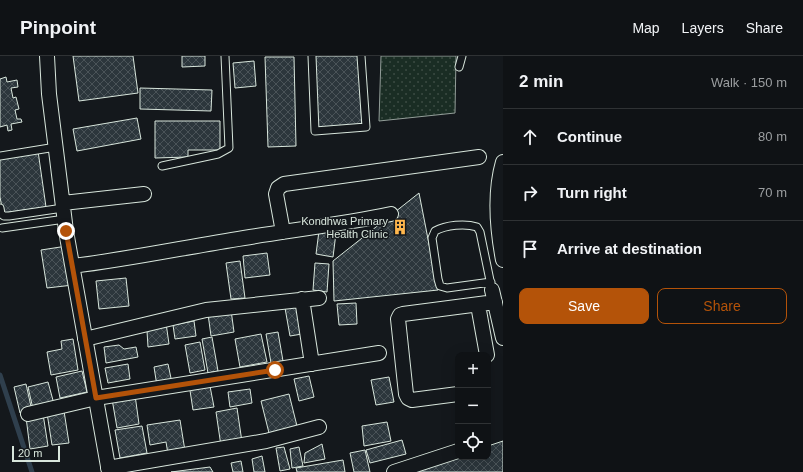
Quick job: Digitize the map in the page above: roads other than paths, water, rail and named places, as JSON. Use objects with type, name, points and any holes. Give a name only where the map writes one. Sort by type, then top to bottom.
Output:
[{"type":"street","points":[[47,56],[49,94],[64,210],[85,339],[109,470],[266,441],[319,427]]},
{"type":"street","points":[[282,232],[276,194],[278,188],[284,184],[479,157]]},
{"type":"street","points":[[503,162],[500,174],[497,211],[499,239],[503,260]]},
{"type":"street","points":[[64,210],[144,194]]},
{"type":"street","points":[[73,266],[129,259],[282,232],[349,223],[391,214]]},
{"type":"street","points":[[455,394],[412,400],[408,398],[406,394],[398,319],[400,315],[404,314],[478,305],[493,291]]},
{"type":"street","points":[[493,291],[503,338]]},
{"type":"street","points":[[85,339],[206,310],[319,298]]},
{"type":"street","points":[[302,299],[312,364]]},
{"type":"street","points":[[478,305],[486,352]]},
{"type":"street","points":[[28,414],[96,398],[379,353]]},
{"type":"street","points":[[394,472],[455,452]]},
{"type":"lane","points":[[162,166],[218,154],[229,148],[225,56]]},
{"type":"lane","points":[[312,56],[315,131],[366,127],[361,56]]},
{"type":"lane","points":[[459,67],[462,56]]},
{"type":"lane","points":[[0,156],[56,147]]},
{"type":"lane","points":[[0,208],[1,214],[4,216],[64,210]]},
{"type":"lane","points":[[2,228],[64,210]]},
{"type":"lane","points":[[472,225],[477,227],[480,232],[493,291],[448,288],[440,286],[432,238],[435,231],[442,228],[472,225]]},
{"type":"waterway","points":[[0,375],[32,472]]},
{"type":"place","name":"Kondhwa Primary Health Clinic","points":[[400,227]]}]
